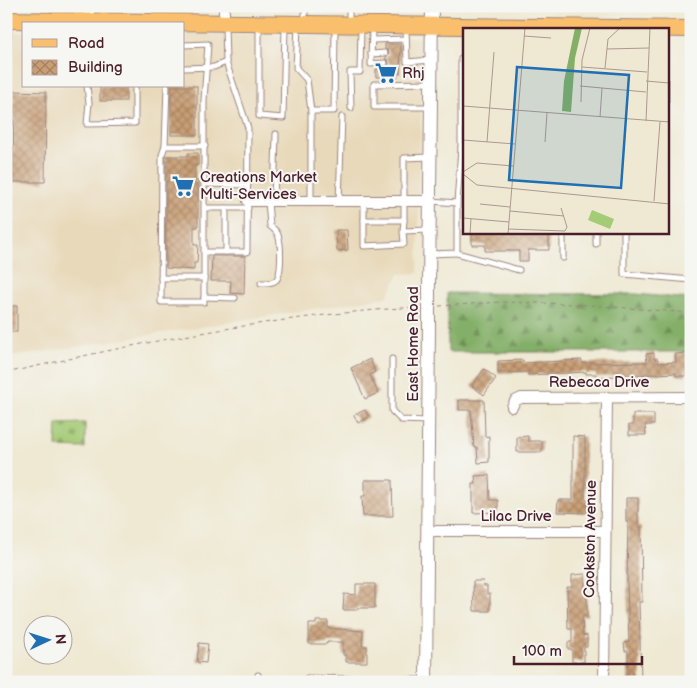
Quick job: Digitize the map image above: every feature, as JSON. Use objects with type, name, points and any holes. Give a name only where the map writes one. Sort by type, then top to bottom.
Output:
[{"type":"main road","points":[[175,22],[224,14],[259,23],[296,23],[406,32],[432,25],[540,28],[691,28]]},
{"type":"main road","points":[[7,20],[87,18],[125,22]]},
{"type":"street","name":"East Home Road","points":[[426,681],[432,6]]},
{"type":"street","points":[[248,205],[271,201],[430,201]]},
{"type":"street","name":"Cookston Avenue","points":[[604,682],[607,397]]},
{"type":"street","name":"Rebecca Drive","points":[[512,407],[515,401],[522,398],[691,397]]},
{"type":"street","name":"Lilac Drive","points":[[428,531],[605,531]]},
{"type":"lane","points":[[247,121],[258,116],[283,118],[296,23],[305,6]]},
{"type":"lane","points":[[349,6],[371,54],[371,64],[385,63]]},
{"type":"lane","points":[[204,252],[247,252],[248,128],[226,62],[224,14]]},
{"type":"lane","points":[[6,107],[7,20]]},
{"type":"lane","points":[[258,116],[259,23]]},
{"type":"lane","points":[[296,23],[296,68],[307,80],[310,111],[311,201]]},
{"type":"lane","points":[[310,111],[334,111],[358,27]]},
{"type":"lane","points":[[351,108],[350,72],[360,72],[358,27]]},
{"type":"lane","points":[[406,32],[404,62],[431,60]]},
{"type":"lane","points":[[167,88],[165,146],[162,155],[161,302],[204,302],[204,100],[208,44],[185,44]]},
{"type":"lane","points":[[371,54],[385,53]]},
{"type":"lane","points":[[457,252],[457,203],[463,149],[461,59],[463,57]]},
{"type":"lane","points":[[185,68],[214,67],[226,62]]},
{"type":"lane","points":[[431,83],[374,84],[374,107],[431,107]]},
{"type":"lane","points":[[87,88],[90,103],[87,124],[135,123],[135,88]]},
{"type":"lane","points":[[339,201],[342,117]]},
{"type":"lane","points":[[261,283],[272,283],[278,279],[280,272],[280,239],[276,231],[270,226],[276,134]]},
{"type":"lane","points":[[165,146],[205,146]]},
{"type":"lane","points":[[364,201],[364,246],[404,244],[404,158],[430,157]]},
{"type":"lane","points":[[205,184],[248,184]]},
{"type":"lane","points":[[430,201],[457,203]]},
{"type":"lane","points":[[205,208],[248,205]]},
{"type":"lane","points":[[226,208],[226,252]]},
{"type":"lane","points":[[364,220],[404,220]]},
{"type":"lane","points":[[403,231],[430,230]]},
{"type":"lane","points":[[563,234],[563,258]]},
{"type":"lane","points":[[596,234],[596,244]]},
{"type":"lane","points":[[624,234],[624,274],[691,280]]},
{"type":"lane","points":[[430,254],[457,252],[519,270]]},
{"type":"lane","points":[[160,278],[204,278]]},
{"type":"lane","points":[[204,297],[235,298]]},
{"type":"lane","points":[[392,359],[392,411],[401,420],[428,421]]},
{"type":"lane","points":[[258,675],[258,682]]},
{"type":"lane","points":[[305,682],[307,678],[326,680],[426,681]]},
{"type":"path","points":[[432,306],[501,302],[567,304],[691,313]]},
{"type":"path","points":[[6,373],[192,334],[270,322],[422,307]]},
{"type":"shaded area","points":[[6,32],[22,32],[22,88],[185,88],[185,34],[422,37],[418,273],[399,274],[387,297],[6,358]]},
{"type":"green space","points":[[447,293],[636,294],[691,299],[691,352],[448,352]]},
{"type":"green space","points":[[85,423],[85,448],[56,447],[57,424]]},
{"type":"building","points":[[385,44],[401,44],[400,74],[397,73],[397,77],[376,77],[376,69],[385,69],[389,64],[388,60],[385,59],[389,53],[385,49]]},
{"type":"building","points":[[197,86],[197,135],[171,135],[171,88]]},
{"type":"building","points":[[100,88],[126,88],[126,101],[100,101]]},
{"type":"building","points":[[14,91],[46,92],[45,182],[13,182]]},
{"type":"building","points":[[188,153],[198,153],[198,165],[195,165],[195,181],[198,181],[198,227],[194,227],[194,245],[198,245],[197,263],[194,263],[194,270],[166,268],[166,156],[188,156]]},
{"type":"building","points":[[336,230],[347,230],[348,250],[337,251]]},
{"type":"building","points":[[472,234],[549,234],[549,250],[528,250],[528,261],[519,261],[519,251],[485,251],[485,245],[472,245]]},
{"type":"building","points":[[212,256],[245,256],[244,294],[230,293],[231,281],[211,281]]},
{"type":"building","points":[[6,306],[17,306],[17,332],[6,332]]},
{"type":"building","points":[[654,353],[654,359],[658,359],[658,363],[676,362],[675,354],[691,353],[691,367],[686,368],[686,376],[676,376],[676,373],[596,377],[596,374],[586,374],[586,372],[528,375],[528,372],[498,373],[498,361],[523,360],[523,363],[582,360],[582,363],[647,362],[646,354]]},
{"type":"building","points":[[370,359],[375,372],[370,375],[378,393],[365,399],[351,368]]},
{"type":"building","points":[[484,369],[496,378],[484,395],[472,386]]},
{"type":"building","points":[[459,400],[484,400],[485,437],[489,436],[489,462],[478,463],[477,447],[474,447],[471,410],[459,410]]},
{"type":"building","points":[[365,410],[369,417],[358,423],[354,415]]},
{"type":"building","points":[[633,414],[654,414],[654,425],[645,425],[646,435],[629,435],[629,425],[633,425]]},
{"type":"building","points":[[528,436],[528,441],[542,441],[542,452],[517,452],[517,437]]},
{"type":"building","points":[[573,436],[585,437],[585,500],[589,500],[589,513],[557,512],[558,500],[573,500]]},
{"type":"building","points":[[489,475],[490,500],[498,500],[498,512],[473,513],[473,484],[476,484],[475,476]]},
{"type":"building","points":[[365,480],[392,480],[393,516],[363,516],[362,496],[365,496]]},
{"type":"building","points":[[626,498],[638,498],[638,527],[641,527],[642,602],[639,602],[641,682],[628,682],[628,651],[625,651],[624,643],[629,642]]},
{"type":"building","points":[[585,574],[587,616],[582,616],[583,636],[587,635],[587,647],[584,647],[584,662],[572,662],[572,649],[568,649],[568,642],[572,642],[572,629],[568,629],[567,587],[572,587],[572,575]]},
{"type":"building","points":[[473,581],[483,581],[484,586],[487,586],[487,594],[490,594],[490,611],[474,611]]},
{"type":"building","points":[[356,584],[375,584],[375,608],[343,610],[344,594],[356,595]]},
{"type":"building","points":[[316,621],[328,621],[328,628],[363,631],[362,646],[367,646],[367,662],[346,662],[346,655],[343,655],[343,642],[309,644],[309,624],[316,624]]},
{"type":"building","points":[[199,643],[208,644],[206,663],[197,662]]},
{"type":"place","name":"Rhj","points":[[386,73]]},
{"type":"place","name":"Creations Market Multi-Services","points":[[183,186]]}]
